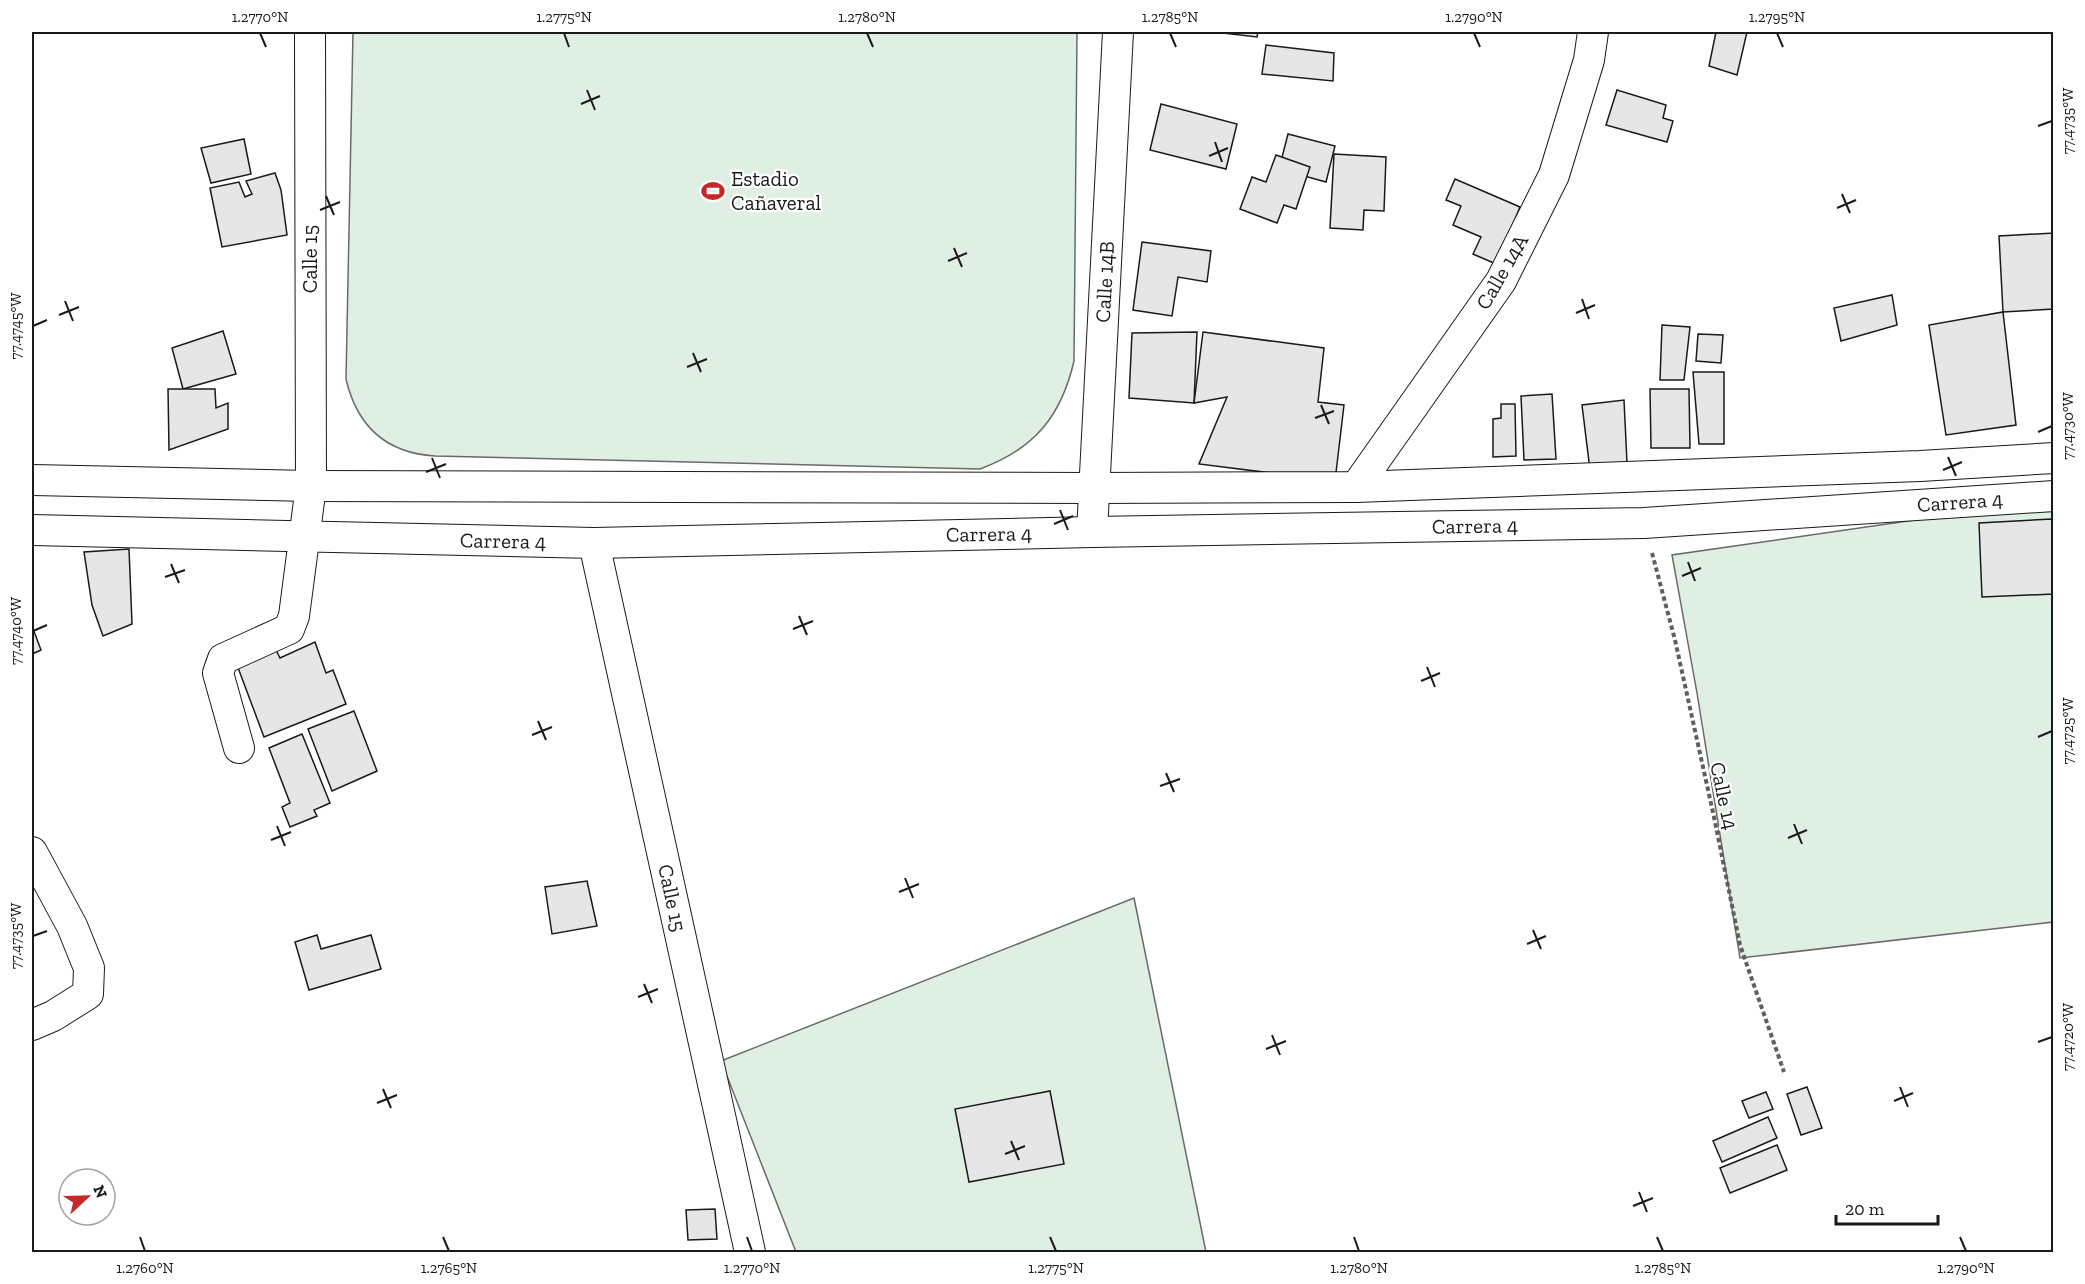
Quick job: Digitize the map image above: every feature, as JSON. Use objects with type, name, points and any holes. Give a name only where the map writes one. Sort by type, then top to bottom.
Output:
[{"type":"street","name":"Calle 15","points":[[239,748],[218,673],[222,659],[289,629],[294,616],[311,486],[310,32]]},
{"type":"street","name":"Calle 14B","points":[[1092,532],[1118,32]]},
{"type":"street","name":"Calle 14A","points":[[1356,487],[1501,281],[1554,175],[1589,60],[1593,32]]},
{"type":"street","name":"Carrera 4","points":[[32,480],[311,486],[1356,487],[1920,466],[2054,458]]},
{"type":"street","name":"Carrera 4","points":[[32,531],[594,543],[1644,523],[2054,496]]},
{"type":"street","name":"Calle 15","points":[[594,543],[750,1252]]},
{"type":"street","points":[[32,852],[72,926],[89,968],[87,994],[53,1016],[32,1025]]},
{"type":"path","name":"Calle 14","points":[[1644,523],[1675,640],[1740,945],[1784,1072]]},
{"type":"green space","name":"Estadio Cañaveral","points":[[353,32],[1077,32],[1074,361],[1053,415],[1030,441],[1016,452],[980,469],[435,456],[417,454],[388,443],[366,423],[351,396],[346,379]]},
{"type":"green space","points":[[2053,500],[2053,922],[1740,958],[1672,555]]},
{"type":"green space","points":[[1134,898],[1206,1252],[796,1252],[721,1061]]},
{"type":"building","points":[[1214,32],[1258,32],[1257,37]]},
{"type":"building","points":[[1716,32],[1747,32],[1737,75],[1709,66]]},
{"type":"building","points":[[1266,45],[1334,53],[1333,81],[1262,74]]},
{"type":"building","points":[[1617,90],[1666,105],[1663,118],[1673,121],[1667,142],[1606,125]]},
{"type":"building","points":[[1161,104],[1237,124],[1226,169],[1150,150]]},
{"type":"building","points":[[1288,134],[1335,146],[1326,182],[1279,169]]},
{"type":"building","points":[[244,139],[251,174],[211,183],[201,148]]},
{"type":"building","points":[[1334,154],[1386,157],[1384,211],[1364,210],[1363,230],[1330,228]]},
{"type":"building","points":[[1276,155],[1310,167],[1296,209],[1284,205],[1277,223],[1240,209],[1252,177],[1266,182]]},
{"type":"building","points":[[275,173],[281,190],[287,235],[222,247],[210,188],[239,182],[245,197],[252,194],[246,181]]},
{"type":"building","points":[[1455,179],[1520,207],[1496,264],[1473,254],[1481,237],[1453,225],[1461,206],[1446,200]]},
{"type":"building","points":[[2054,233],[2054,309],[2003,312],[1999,236]]},
{"type":"building","points":[[1142,242],[1211,251],[1207,282],[1178,277],[1172,316],[1133,310]]},
{"type":"building","points":[[1892,295],[1897,325],[1841,341],[1834,308]]},
{"type":"building","points":[[2003,312],[2016,425],[1946,435],[1929,325]]},
{"type":"building","points":[[1662,325],[1690,327],[1684,380],[1660,380]]},
{"type":"building","points":[[223,331],[236,374],[183,389],[172,348]]},
{"type":"building","points":[[1197,332],[1194,403],[1129,398],[1132,333]]},
{"type":"building","points":[[1203,332],[1324,348],[1318,402],[1344,405],[1335,481],[1199,464],[1227,397],[1194,403]]},
{"type":"building","points":[[1698,334],[1723,335],[1721,363],[1696,361]]},
{"type":"building","points":[[1693,372],[1724,372],[1724,444],[1699,444]]},
{"type":"building","points":[[168,389],[215,389],[216,408],[228,403],[228,429],[169,450]]},
{"type":"building","points":[[1650,389],[1689,389],[1690,448],[1651,448]]},
{"type":"building","points":[[1552,394],[1556,459],[1524,460],[1521,396]]},
{"type":"building","points":[[1624,400],[1627,463],[1590,470],[1582,405]]},
{"type":"building","points":[[1501,404],[1515,404],[1516,456],[1493,457],[1493,419],[1501,418]]},
{"type":"building","points":[[2052,519],[2054,594],[1982,597],[1979,523]]},
{"type":"building","points":[[129,549],[132,624],[103,636],[92,605],[84,552]]},
{"type":"building","points":[[32,626],[41,650],[32,654]]},
{"type":"building","points":[[315,642],[326,673],[333,670],[346,704],[264,737],[237,665],[276,650],[280,658]]},
{"type":"building","points":[[354,711],[377,771],[332,791],[308,729]]},
{"type":"building","points":[[302,734],[330,803],[314,810],[317,816],[290,827],[282,807],[290,803],[269,748]]},
{"type":"building","points":[[587,881],[597,926],[552,934],[545,887]]},
{"type":"building","points":[[317,935],[321,949],[371,935],[381,969],[309,990],[295,942]]},
{"type":"building","points":[[1807,1087],[1822,1128],[1801,1135],[1787,1094]]},
{"type":"building","points":[[1050,1091],[1064,1164],[969,1182],[955,1109]]},
{"type":"building","points":[[1766,1092],[1773,1109],[1749,1118],[1742,1101]]},
{"type":"building","points":[[1768,1117],[1777,1138],[1722,1162],[1713,1141]]},
{"type":"building","points":[[1777,1145],[1787,1170],[1730,1193],[1720,1168]]},
{"type":"building","points":[[715,1209],[717,1239],[688,1240],[686,1210]]},
{"type":"place","name":"Estadio Cañaveral","points":[[713,191]]}]
